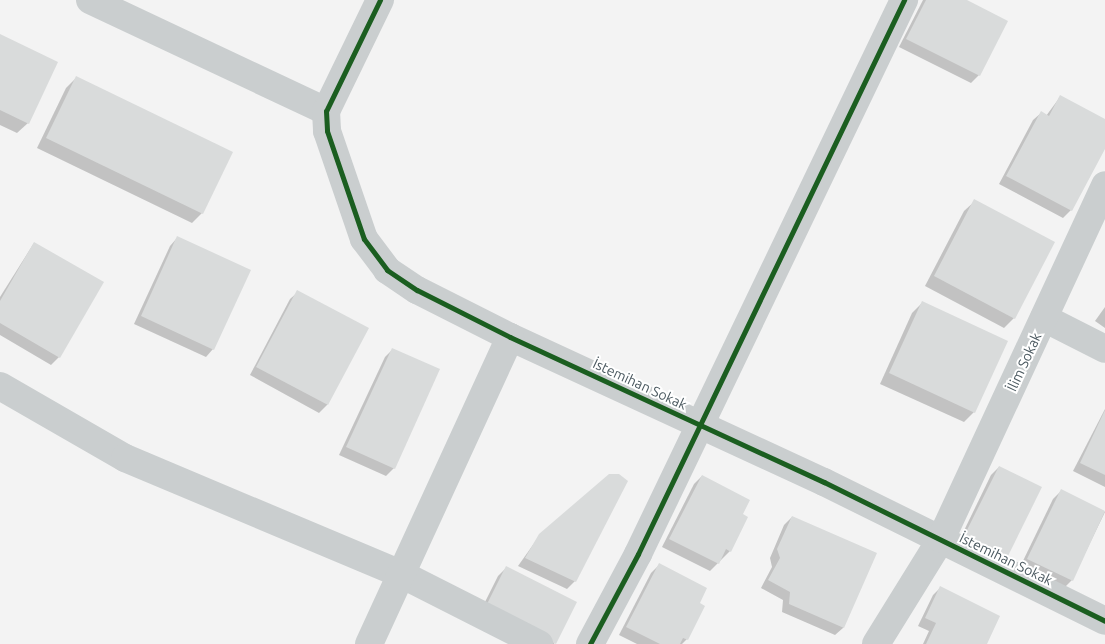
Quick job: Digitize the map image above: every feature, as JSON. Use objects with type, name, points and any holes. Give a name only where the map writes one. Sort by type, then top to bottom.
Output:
[{"type":"street","points":[[90,0],[326,121],[380,0]]},
{"type":"street","points":[[590,644],[701,425],[904,0]]},
{"type":"street","name":"İstemihan Sokak","points":[[326,121],[364,239],[387,270],[417,290],[510,336],[942,539],[1105,621]]},
{"type":"street","name":"İlim Sokak","points":[[876,644],[942,539],[1105,185]]},
{"type":"street","points":[[1044,318],[1105,349]]},
{"type":"street","points":[[369,644],[510,336]]},
{"type":"street","points":[[0,386],[125,458],[401,574],[539,644]]},
{"type":"building","points":[[926,0],[967,0],[1008,21],[980,76],[906,39]]},
{"type":"building","points":[[0,34],[58,62],[29,124],[0,110]]},
{"type":"building","points":[[76,76],[233,152],[203,214],[46,138]]},
{"type":"building","points":[[1060,95],[1105,119],[1105,149],[1072,211],[1006,176],[1041,111],[1049,116]]},
{"type":"building","points":[[974,199],[1055,242],[1015,319],[934,276]]},
{"type":"building","points":[[177,236],[251,270],[214,350],[141,316]]},
{"type":"building","points":[[34,242],[104,282],[60,358],[0,323],[0,301]]},
{"type":"building","points":[[297,290],[369,328],[328,405],[256,367]]},
{"type":"building","points":[[922,301],[1008,341],[975,413],[889,373]]},
{"type":"building","points":[[392,348],[440,369],[395,469],[346,447]]},
{"type":"building","points":[[1105,410],[1105,475],[1080,463]]},
{"type":"building","points":[[999,466],[1042,487],[1007,558],[964,536]]},
{"type":"building","points":[[609,474],[619,474],[628,481],[576,582],[525,558],[539,534]]},
{"type":"building","points":[[702,475],[750,500],[743,514],[748,517],[731,552],[726,549],[719,564],[669,539]]},
{"type":"building","points":[[1061,489],[1105,511],[1073,581],[1027,559]]},
{"type":"building","points":[[792,516],[877,553],[844,628],[789,604],[790,592],[768,580],[780,558],[777,549]]},
{"type":"building","points":[[659,563],[707,588],[700,603],[705,606],[688,640],[683,638],[680,644],[660,644],[626,627]]},
{"type":"building","points":[[506,566],[577,602],[556,644],[484,610]]},
{"type":"building","points":[[940,586],[1000,616],[987,644],[926,644],[936,623],[925,618]]},
{"type":"cycle path","points":[[380,0],[326,111],[327,131],[364,239],[387,270],[417,290],[510,337],[824,482],[1105,621]]},
{"type":"cycle path","points":[[590,644],[638,554],[904,0]]}]
